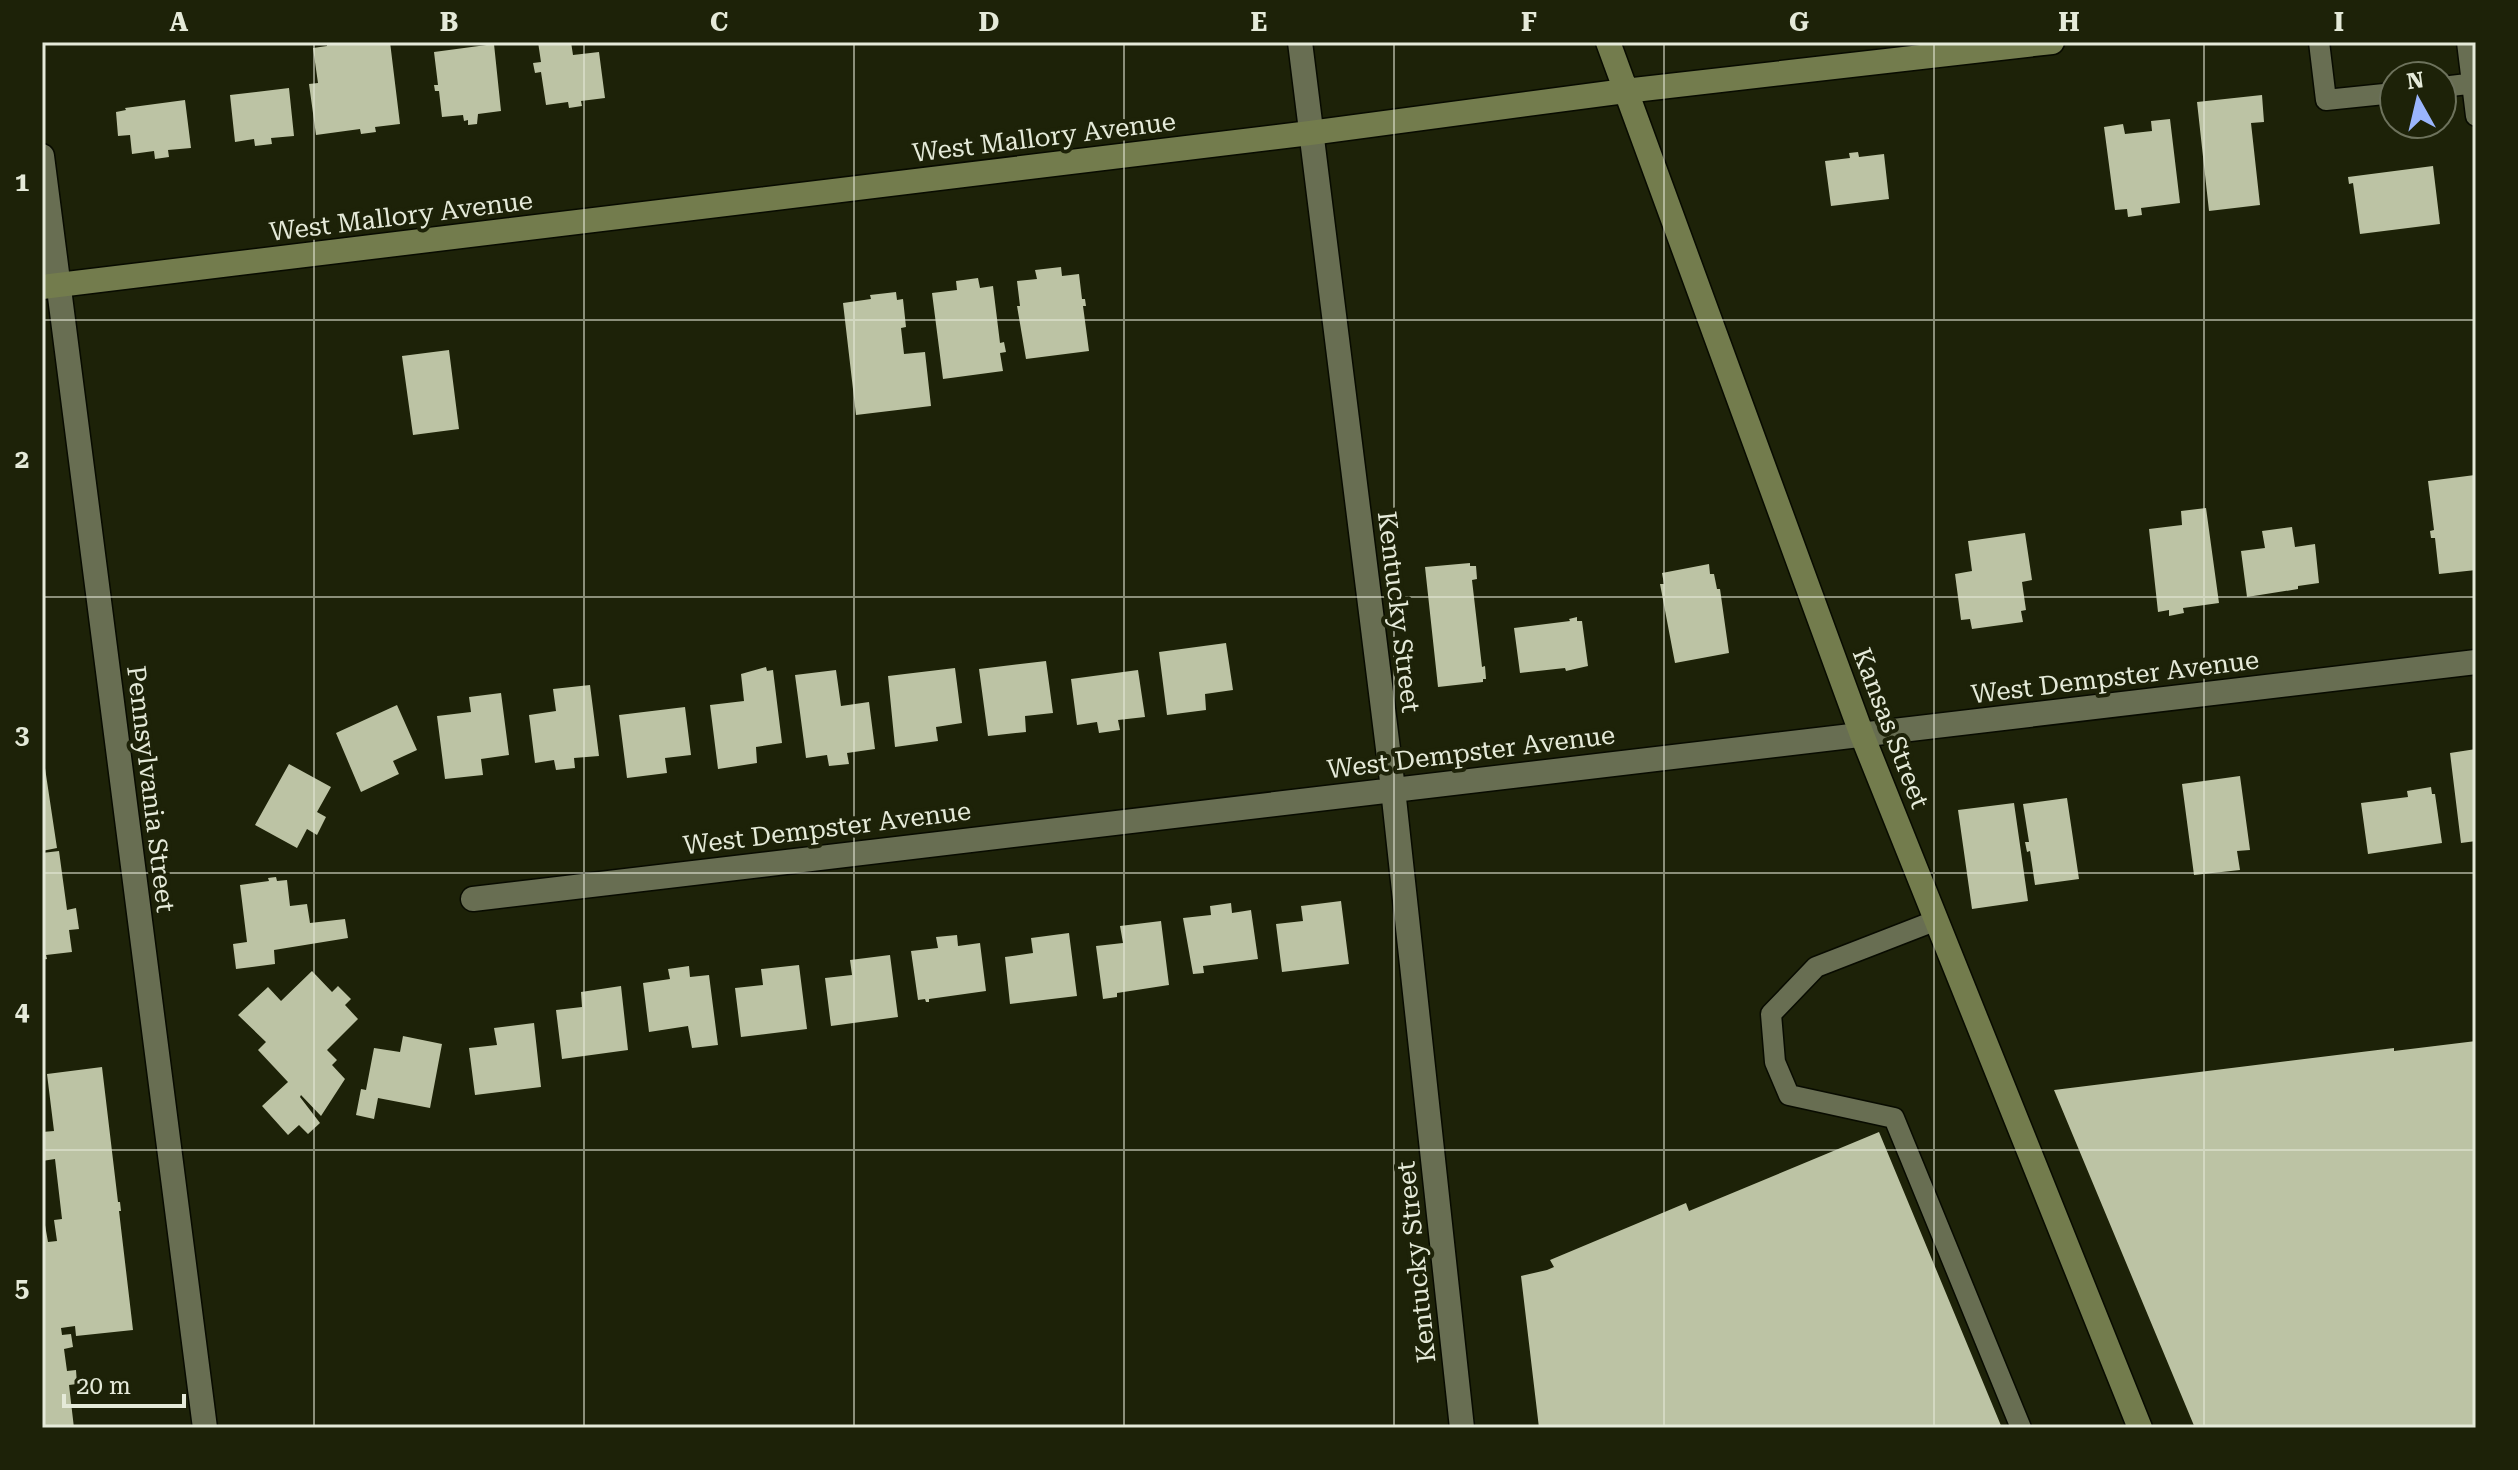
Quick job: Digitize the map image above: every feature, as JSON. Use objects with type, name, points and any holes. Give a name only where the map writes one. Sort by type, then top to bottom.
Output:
[{"type":"main road","name":"Kansas Street","points":[[1608,42],[1862,735],[2140,1428]]},
{"type":"main road","name":"West Mallory Avenue","points":[[50,286],[1310,133],[1625,91],[2052,42]]},
{"type":"street","name":"Kentucky Street","points":[[1300,42],[1393,789],[1462,1428]]},
{"type":"street","name":"Pennsylvania Street","points":[[42,156],[50,286],[205,1428]]},
{"type":"street","name":"West Dempster Avenue","points":[[473,899],[2476,662]]},
{"type":"lane","points":[[2319,42],[2326,100],[2378,95]]},
{"type":"lane","points":[[2467,42],[2476,116]]},
{"type":"lane","points":[[1937,920],[1816,967],[1771,1014],[1775,1062],[1789,1095],[1894,1118],[2021,1428]]},
{"type":"building","points":[[327,42],[390,42],[400,124],[375,127],[376,132],[361,134],[360,129],[316,135],[309,84],[318,83],[313,48],[327,46]]},
{"type":"building","points":[[538,42],[571,42],[573,55],[599,52],[605,98],[581,101],[582,106],[569,108],[568,102],[546,105],[541,72],[535,73],[533,63],[541,62]]},
{"type":"building","points":[[494,44],[501,111],[478,114],[477,124],[468,125],[463,115],[442,117],[439,91],[435,91],[434,85],[438,85],[434,52]]},
{"type":"building","points":[[289,88],[294,136],[271,138],[272,144],[255,146],[254,139],[235,142],[230,95]]},
{"type":"building","points":[[2262,95],[2264,122],[2251,123],[2260,205],[2209,211],[2197,102]]},
{"type":"building","points":[[185,100],[191,148],[168,150],[169,157],[155,159],[154,151],[132,154],[130,135],[118,136],[116,112]]},
{"type":"building","points":[[2170,119],[2180,203],[2141,208],[2142,215],[2128,217],[2127,209],[2115,210],[2104,127],[2123,124],[2125,134],[2152,131],[2151,121]]},
{"type":"building","points":[[1858,152],[1859,157],[1884,154],[1889,199],[1831,206],[1825,161],[1850,158],[1849,153]]},
{"type":"building","points":[[2433,166],[2440,224],[2360,234],[2353,183],[2349,184],[2348,177]]},
{"type":"building","points":[[1061,267],[1062,276],[1079,274],[1082,299],[1085,299],[1086,306],[1083,306],[1089,351],[1026,359],[1017,306],[1020,306],[1017,281],[1037,279],[1035,270]]},
{"type":"building","points":[[978,278],[980,288],[993,286],[1000,343],[1004,342],[1006,352],[1000,353],[1003,371],[943,379],[932,293],[957,290],[956,281]]},
{"type":"building","points":[[896,292],[897,300],[903,299],[906,327],[901,328],[904,354],[925,352],[931,406],[856,415],[843,303]]},
{"type":"building","points":[[449,350],[459,429],[413,435],[402,356]]},
{"type":"building","points":[[2475,475],[2476,570],[2439,574],[2435,538],[2431,538],[2430,531],[2434,530],[2428,481]]},
{"type":"building","points":[[2206,508],[2219,603],[2183,608],[2184,613],[2169,616],[2169,610],[2158,612],[2149,529],[2182,525],[2181,511]]},
{"type":"building","points":[[2292,527],[2295,547],[2315,544],[2319,583],[2247,597],[2241,551],[2265,548],[2262,531]]},
{"type":"building","points":[[2025,533],[2032,580],[2022,582],[2026,610],[2021,611],[2023,622],[1972,629],[1970,619],[1961,620],[1955,574],[1972,571],[1968,541]]},
{"type":"building","points":[[1470,563],[1470,566],[1476,566],[1477,579],[1472,580],[1486,679],[1483,682],[1438,687],[1425,567]]},
{"type":"building","points":[[1709,564],[1710,574],[1714,574],[1717,589],[1720,589],[1729,653],[1675,663],[1660,584],[1664,584],[1662,573]]},
{"type":"building","points":[[1577,617],[1577,621],[1582,621],[1588,666],[1566,671],[1565,668],[1520,673],[1514,628],[1570,621]]},
{"type":"building","points":[[1226,643],[1233,690],[1205,694],[1206,710],[1167,715],[1159,652]]},
{"type":"building","points":[[1046,661],[1053,713],[1025,716],[1026,732],[988,736],[979,669]]},
{"type":"building","points":[[766,667],[767,671],[773,670],[782,743],[756,747],[757,763],[718,769],[710,705],[744,701],[741,674]]},
{"type":"building","points":[[955,668],[962,723],[936,727],[938,741],[895,747],[888,676]]},
{"type":"building","points":[[836,670],[841,706],[869,702],[875,749],[847,753],[849,764],[829,766],[827,755],[806,758],[795,675]]},
{"type":"building","points":[[1138,670],[1145,717],[1118,720],[1120,730],[1099,733],[1097,722],[1077,725],[1071,679]]},
{"type":"building","points":[[590,685],[599,756],[574,758],[575,768],[556,770],[554,760],[535,763],[529,715],[556,711],[553,689]]},
{"type":"building","points":[[501,693],[509,755],[481,759],[483,775],[445,779],[437,716],[471,712],[469,697]]},
{"type":"building","points":[[397,705],[417,750],[393,761],[399,774],[361,792],[336,733]]},
{"type":"building","points":[[685,707],[691,755],[665,758],[667,773],[627,778],[619,715]]},
{"type":"building","points":[[42,748],[57,848],[42,851]]},
{"type":"building","points":[[2476,749],[2476,841],[2461,843],[2450,753]]},
{"type":"building","points":[[289,764],[331,787],[317,812],[326,817],[317,835],[307,829],[297,848],[255,825]]},
{"type":"building","points":[[2240,776],[2250,850],[2237,851],[2240,870],[2194,875],[2182,784]]},
{"type":"building","points":[[2431,787],[2432,794],[2435,794],[2442,843],[2368,854],[2361,803],[2408,797],[2407,791]]},
{"type":"building","points":[[2067,798],[2079,879],[2035,885],[2030,851],[2027,852],[2025,842],[2029,842],[2023,804]]},
{"type":"building","points":[[2014,803],[2028,901],[1972,909],[1958,810]]},
{"type":"building","points":[[59,851],[67,910],[76,908],[79,929],[69,930],[72,952],[46,955],[47,959],[42,960],[42,853]]},
{"type":"building","points":[[276,877],[277,881],[287,880],[290,906],[307,904],[310,923],[345,919],[348,938],[274,950],[275,964],[236,969],[233,944],[247,942],[240,885]]},
{"type":"building","points":[[1341,901],[1349,964],[1282,972],[1276,924],[1303,921],[1301,906]]},
{"type":"building","points":[[1231,903],[1232,913],[1251,910],[1258,959],[1203,966],[1204,973],[1193,974],[1183,918],[1211,915],[1210,906]]},
{"type":"building","points":[[1161,921],[1169,985],[1117,993],[1117,997],[1103,999],[1096,946],[1123,943],[1120,926]]},
{"type":"building","points":[[1069,933],[1077,996],[1010,1004],[1005,957],[1033,953],[1031,938]]},
{"type":"building","points":[[957,935],[958,946],[980,943],[986,991],[929,999],[929,1002],[918,1000],[911,951],[938,948],[936,937]]},
{"type":"building","points":[[890,955],[898,1017],[831,1026],[825,978],[852,975],[850,960]]},
{"type":"building","points":[[799,965],[807,1029],[741,1037],[735,988],[763,985],[761,969]]},
{"type":"building","points":[[689,966],[690,977],[709,975],[718,1045],[692,1048],[688,1026],[649,1032],[643,983],[670,979],[668,969]]},
{"type":"building","points":[[312,971],[332,992],[338,986],[351,999],[345,1005],[358,1019],[327,1050],[337,1060],[332,1065],[345,1079],[321,1116],[300,1097],[320,1123],[308,1134],[299,1125],[288,1135],[262,1106],[288,1082],[258,1050],[266,1042],[238,1015],[268,987],[281,1001]]},
{"type":"building","points":[[621,986],[628,1050],[562,1059],[556,1010],[582,1007],[581,992]]},
{"type":"building","points":[[534,1023],[541,1087],[475,1095],[469,1048],[497,1045],[494,1028]]},
{"type":"building","points":[[403,1036],[442,1044],[430,1108],[378,1098],[374,1119],[356,1115],[361,1089],[366,1090],[374,1048],[400,1052]]},
{"type":"building","points":[[2476,1041],[2476,1428],[2195,1428],[2054,1090],[2394,1048],[2394,1051]]},
{"type":"building","points":[[102,1067],[133,1330],[76,1336],[75,1326],[61,1328],[62,1335],[71,1334],[73,1347],[64,1349],[67,1371],[76,1370],[77,1384],[69,1385],[74,1428],[42,1428],[42,1208],[48,1242],[57,1241],[54,1220],[62,1219],[55,1159],[42,1161],[42,1132],[54,1131],[47,1074]]},
{"type":"building","points":[[1879,1132],[2002,1428],[1539,1428],[1521,1276],[1554,1267],[1550,1260],[1686,1203],[1689,1211]]}]
